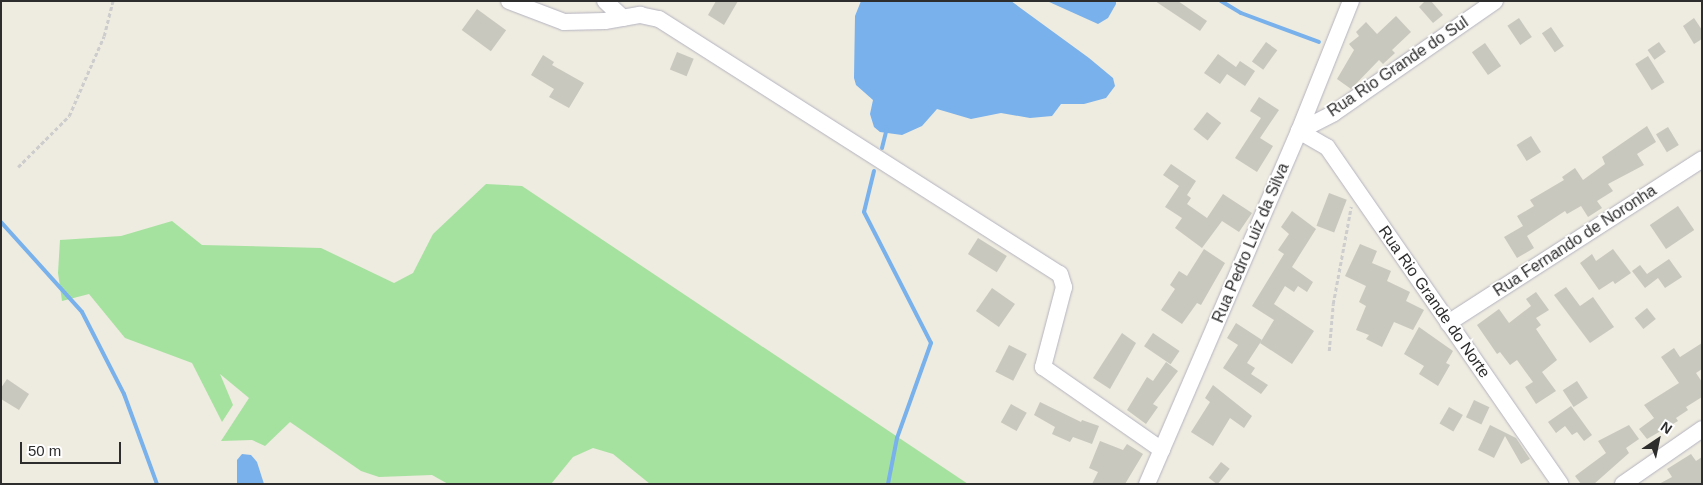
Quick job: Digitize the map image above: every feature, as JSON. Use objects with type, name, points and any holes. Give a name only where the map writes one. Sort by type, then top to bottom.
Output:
[{"type":"street","points":[[509,1],[564,22],[640,15],[659,19],[1060,274],[1064,287],[1043,367],[1162,450]]},
{"type":"street","points":[[605,1],[623,18]]},
{"type":"street","name":"Rua Pedro Luiz da Silva","points":[[1147,484],[1299,131],[1351,1]]},
{"type":"street","name":"Rua Rio Grande do Sul","points":[[1299,131],[1334,113],[1495,1]]},
{"type":"street","name":"Rua Rio Grande do Norte","points":[[1299,131],[1326,148],[1358,192],[1552,480]]},
{"type":"street","name":"Rua Fernando de Noronha","points":[[1448,323],[1702,159]]},
{"type":"street","points":[[1623,484],[1702,429]]},
{"type":"path","points":[[18,168],[69,116],[104,36],[113,1]]},
{"type":"path","points":[[1329,351],[1333,304],[1352,201],[1358,192]]},
{"type":"green space","points":[[486,184],[522,186],[968,484],[650,484],[613,454],[593,448],[573,457],[551,484],[448,484],[432,475],[379,477],[361,471],[290,422],[265,446],[252,440],[221,441],[249,398],[220,374],[233,405],[222,422],[192,363],[125,338],[89,294],[62,301],[58,273],[60,240],[121,236],[172,221],[202,245],[321,248],[394,283],[413,273],[433,234]]},
{"type":"water","points":[[861,1],[1011,1],[1089,58],[1113,78],[1115,86],[1106,98],[1084,104],[1061,104],[1052,116],[1030,118],[1001,113],[971,119],[937,109],[922,126],[902,135],[880,132],[874,127],[870,114],[873,100],[856,85],[854,78],[855,16]]},
{"type":"water","points":[[1047,1],[1116,1],[1116,4],[1108,18],[1098,24]]},
{"type":"water","points":[[242,454],[251,455],[257,462],[264,484],[237,484],[237,460]]},
{"type":"building","points":[[716,1],[738,1],[724,25],[708,15]]},
{"type":"building","points":[[1155,1],[1178,1],[1207,21],[1200,31]]},
{"type":"building","points":[[1425,1],[1431,1],[1443,15],[1433,23],[1419,7]]},
{"type":"building","points":[[477,9],[506,30],[491,51],[462,30]]},
{"type":"building","points":[[1396,16],[1411,32],[1392,50],[1395,53],[1383,64],[1379,60],[1351,89],[1337,79],[1354,50],[1349,44],[1359,36],[1356,32],[1366,22],[1377,34]]},
{"type":"building","points":[[1519,18],[1532,37],[1520,45],[1507,26]]},
{"type":"building","points":[[1694,18],[1702,30],[1702,39],[1694,44],[1683,26]]},
{"type":"building","points":[[1551,27],[1564,46],[1555,52],[1542,33]]},
{"type":"building","points":[[1266,42],[1277,50],[1263,70],[1252,61]]},
{"type":"building","points":[[1659,42],[1666,52],[1654,60],[1648,50]]},
{"type":"building","points":[[1485,43],[1501,66],[1488,75],[1472,52]]},
{"type":"building","points":[[677,52],[694,59],[687,76],[670,70]]},
{"type":"building","points":[[1218,54],[1236,67],[1240,61],[1255,71],[1245,86],[1227,74],[1220,84],[1204,73]]},
{"type":"building","points":[[543,55],[554,62],[552,65],[584,83],[569,108],[549,97],[554,89],[531,75]]},
{"type":"building","points":[[1648,56],[1664,82],[1652,90],[1635,64]]},
{"type":"building","points":[[1259,97],[1279,110],[1260,138],[1273,146],[1257,172],[1235,158],[1261,118],[1250,111]]},
{"type":"building","points":[[1207,112],[1221,123],[1208,140],[1193,129]]},
{"type":"building","points":[[1647,126],[1656,142],[1637,154],[1644,165],[1608,184],[1613,191],[1597,201],[1602,208],[1588,217],[1581,206],[1567,214],[1565,211],[1527,236],[1534,248],[1517,258],[1504,237],[1523,226],[1517,216],[1534,206],[1530,200],[1564,180],[1562,177],[1575,168],[1583,180],[1605,164],[1602,157]]},
{"type":"building","points":[[1668,127],[1679,145],[1667,152],[1656,134]]},
{"type":"building","points":[[1531,136],[1541,152],[1527,161],[1517,145]]},
{"type":"building","points":[[1171,164],[1196,181],[1187,195],[1191,198],[1187,204],[1207,218],[1223,194],[1252,213],[1239,232],[1222,221],[1202,248],[1175,228],[1182,218],[1165,207],[1179,186],[1163,175]]},
{"type":"building","points":[[1329,193],[1347,200],[1334,232],[1316,226]]},
{"type":"building","points":[[1678,206],[1694,230],[1666,249],[1650,225]]},
{"type":"building","points":[[1292,211],[1316,229],[1292,267],[1313,282],[1307,292],[1298,286],[1294,292],[1285,286],[1274,304],[1314,331],[1292,364],[1260,343],[1274,320],[1252,306],[1284,254],[1278,250],[1289,234],[1281,227]]},
{"type":"building","points":[[978,238],[1007,256],[997,272],[968,254]]},
{"type":"building","points":[[1360,244],[1377,251],[1372,263],[1391,271],[1387,281],[1410,292],[1406,301],[1424,310],[1413,330],[1394,322],[1382,347],[1366,339],[1369,335],[1356,330],[1366,306],[1359,302],[1366,286],[1345,276]]},
{"type":"building","points":[[1204,249],[1225,263],[1201,305],[1197,303],[1182,324],[1161,310],[1175,289],[1170,285],[1179,271],[1187,276]]},
{"type":"building","points":[[1613,249],[1631,273],[1615,284],[1613,281],[1599,290],[1580,263],[1592,254],[1596,261]]},
{"type":"building","points":[[1669,259],[1682,277],[1665,288],[1658,278],[1645,288],[1632,271],[1640,265],[1647,274]]},
{"type":"building","points":[[1566,287],[1580,306],[1593,297],[1614,327],[1590,343],[1554,295]]},
{"type":"building","points":[[992,288],[1015,304],[999,327],[976,311]]},
{"type":"building","points":[[1536,292],[1549,310],[1536,318],[1541,325],[1536,329],[1557,360],[1542,372],[1556,391],[1536,404],[1525,387],[1533,382],[1517,360],[1510,365],[1500,352],[1497,354],[1477,325],[1499,309],[1509,323],[1531,306],[1526,299]]},
{"type":"building","points":[[1647,308],[1656,319],[1643,329],[1635,318]]},
{"type":"building","points":[[1236,323],[1262,340],[1247,363],[1255,368],[1251,374],[1268,385],[1261,394],[1223,368],[1238,345],[1227,338]]},
{"type":"building","points":[[1419,327],[1453,351],[1446,363],[1450,365],[1438,386],[1419,374],[1424,366],[1404,354]]},
{"type":"building","points":[[1122,333],[1136,343],[1110,389],[1093,378]]},
{"type":"building","points":[[1153,333],[1180,351],[1171,364],[1144,346]]},
{"type":"building","points":[[1702,343],[1702,369],[1696,373],[1702,382],[1702,397],[1686,407],[1688,410],[1676,418],[1678,421],[1647,439],[1639,429],[1654,418],[1644,405],[1679,383],[1661,357],[1674,348],[1680,357]]},
{"type":"building","points":[[1009,345],[1027,354],[1013,381],[995,372]]},
{"type":"building","points":[[1166,362],[1178,371],[1153,404],[1158,407],[1146,424],[1127,410],[1147,377],[1153,381]]},
{"type":"building","points":[[7,379],[29,394],[19,410],[1,399],[1,388]]},
{"type":"building","points":[[1577,381],[1588,398],[1574,407],[1563,390]]},
{"type":"building","points":[[1213,385],[1252,416],[1244,428],[1230,418],[1213,446],[1191,432],[1210,402],[1205,398]]},
{"type":"building","points":[[1474,400],[1489,407],[1481,424],[1466,417]]},
{"type":"building","points":[[1040,402],[1081,422],[1082,420],[1099,426],[1092,444],[1073,437],[1070,442],[1052,434],[1055,427],[1034,415]]},
{"type":"building","points":[[1011,404],[1027,413],[1017,431],[1001,422]]},
{"type":"building","points":[[1571,406],[1592,435],[1584,441],[1577,432],[1572,435],[1565,426],[1556,433],[1548,422]]},
{"type":"building","points":[[1449,407],[1463,415],[1453,431],[1440,423]]},
{"type":"building","points":[[1490,425],[1516,438],[1530,459],[1521,464],[1505,436],[1494,458],[1478,450]]},
{"type":"building","points":[[1629,425],[1639,439],[1626,448],[1629,453],[1594,484],[1581,484],[1575,476],[1606,453],[1598,441]]},
{"type":"building","points":[[1100,441],[1123,450],[1127,444],[1143,454],[1125,484],[1092,484],[1098,472],[1089,468]]},
{"type":"building","points":[[1691,454],[1696,461],[1702,457],[1702,484],[1659,484],[1672,477],[1667,469]]},
{"type":"building","points":[[1221,462],[1230,469],[1218,484],[1209,478]]},
{"type":"waterway","points":[[1221,1],[1241,13],[1319,42]]},
{"type":"waterway","points":[[882,148],[887,128]]},
{"type":"waterway","points":[[874,171],[864,212],[931,343],[897,438],[888,484]]},
{"type":"waterway","points":[[1,222],[82,312],[124,394],[157,484]]}]
